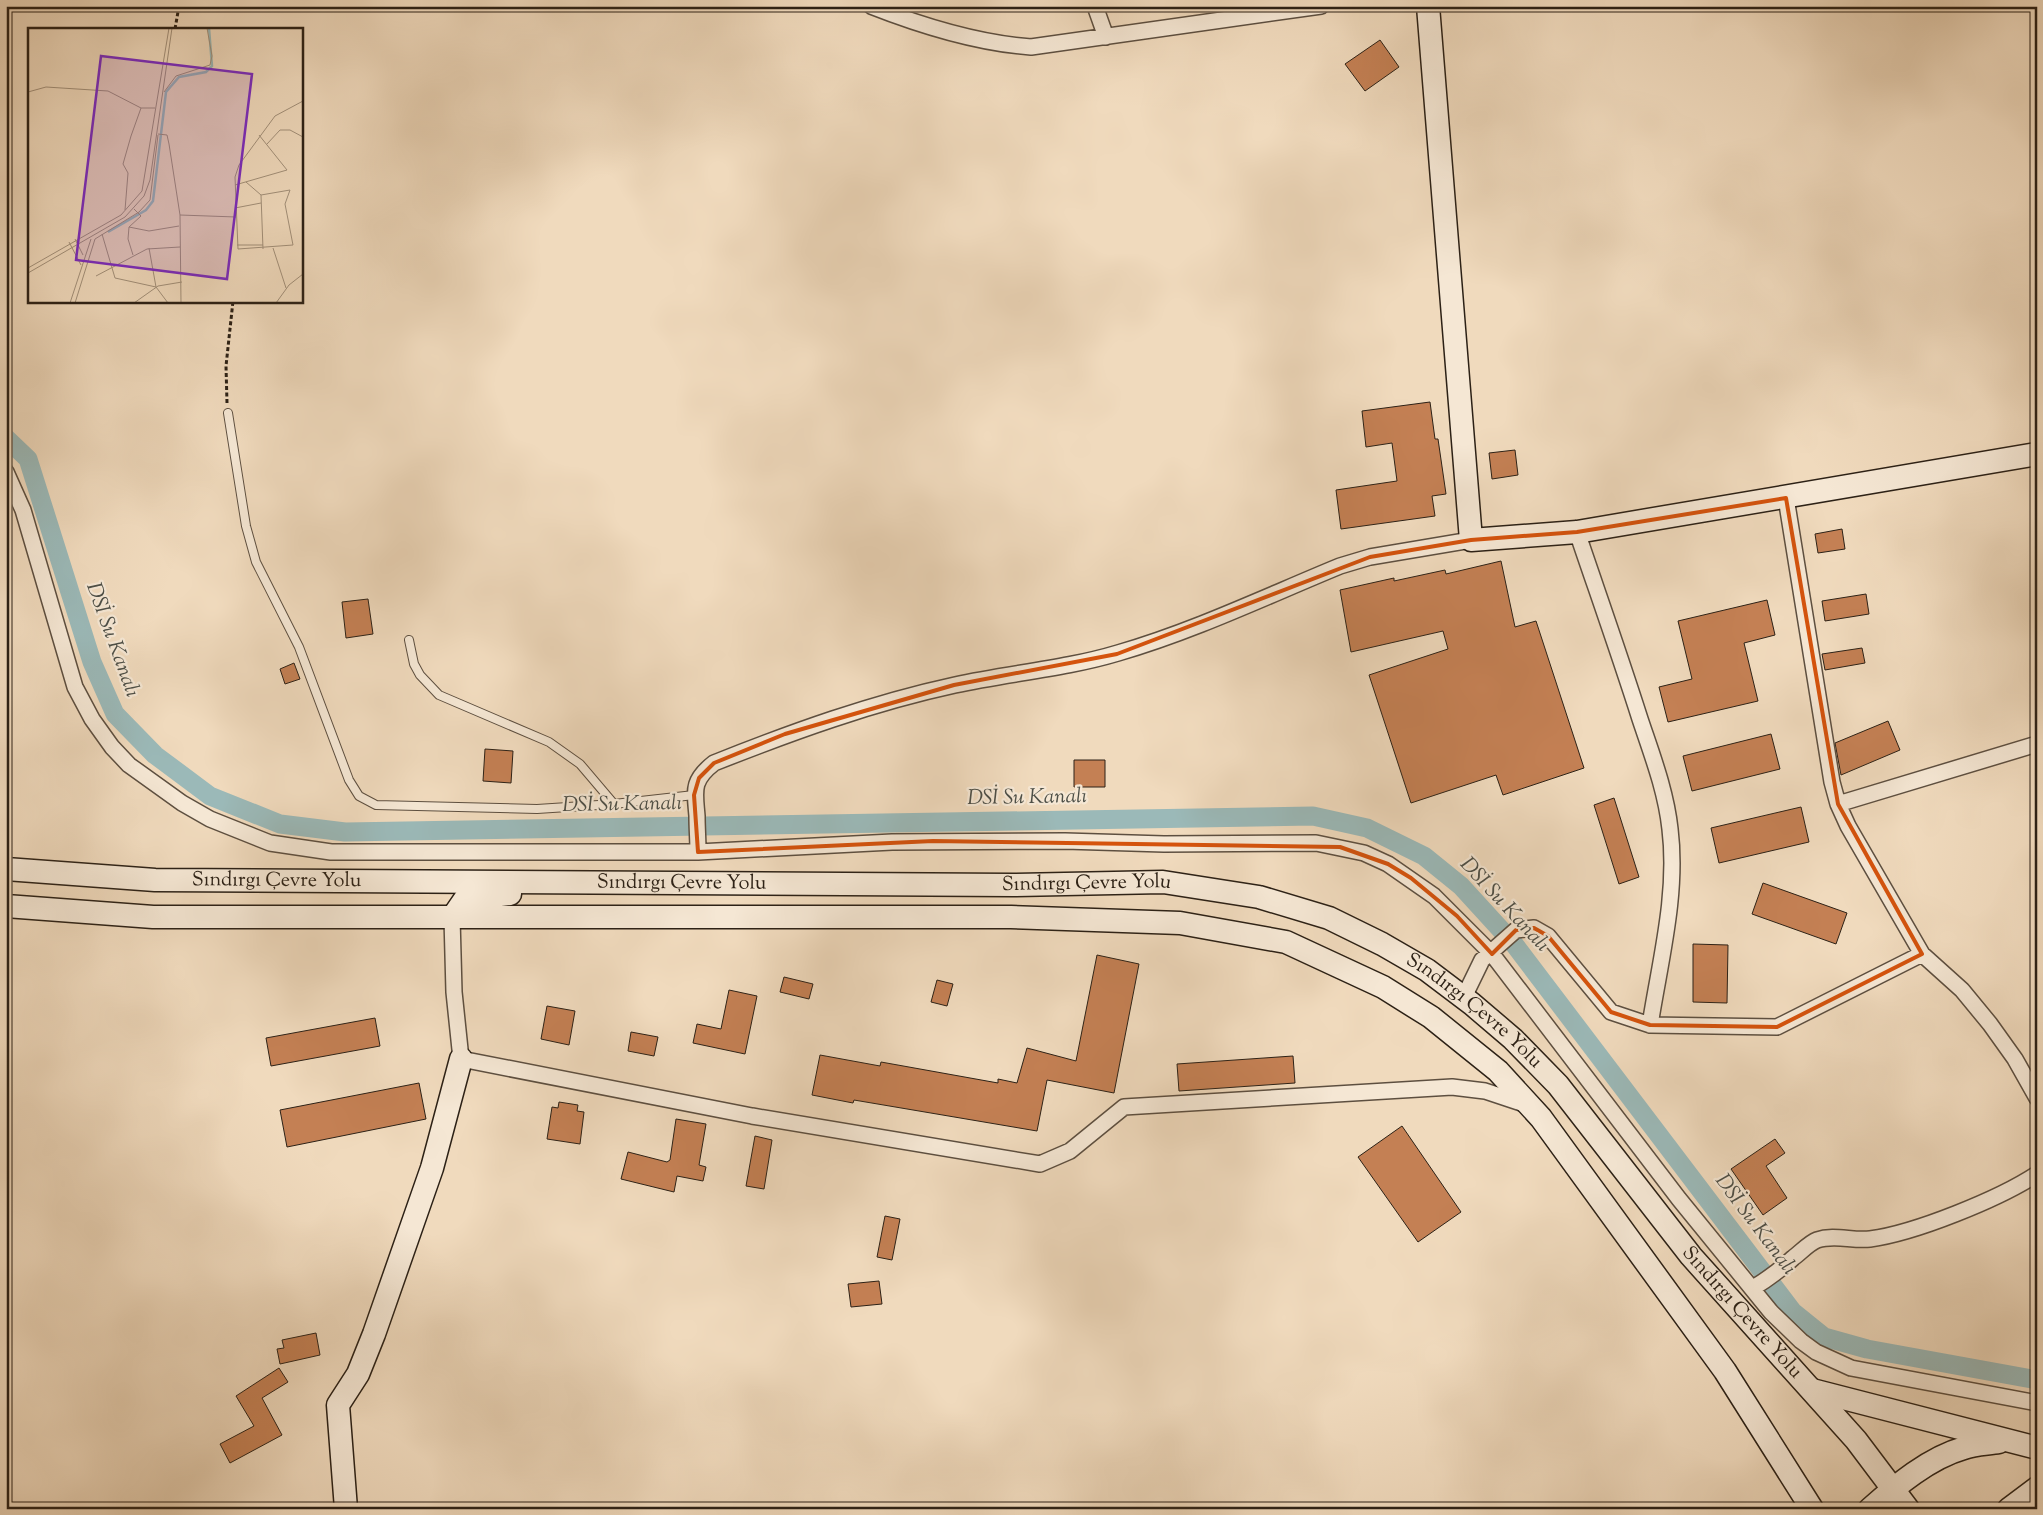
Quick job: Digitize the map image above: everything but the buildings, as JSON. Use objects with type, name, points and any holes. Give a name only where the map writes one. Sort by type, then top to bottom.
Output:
[{"type":"main road","points":[[1428,6],[1471,540],[1577,532],[2037,454]]},
{"type":"main road","name":"Sındırgı Çevre Yolu","points":[[6,869],[155,880],[1012,885],[1127,881],[1163,882],[1200,886],[1259,897],[1328,918],[1397,952],[1427,970],[1464,997],[1513,1039],[1558,1086],[1691,1256],[1856,1440],[1908,1509]]},
{"type":"main road","points":[[452,918],[465,899],[623,883]]},
{"type":"main road","name":"Sındırgı Çevre Yolu","points":[[6,906],[153,917],[1011,917],[1180,923],[1286,942],[1383,987],[1439,1023],[1498,1071],[1547,1126],[1724,1371],[1812,1509]]},
{"type":"main road","points":[[346,1509],[338,1405],[358,1374],[374,1334],[432,1168],[461,1059]]},
{"type":"main road","points":[[1812,1390],[2037,1448]]},
{"type":"main road","points":[[1870,1509],[1893,1489],[1929,1464],[1964,1448],[2007,1440]]},
{"type":"main road","points":[[2009,1509],[2037,1488]]},
{"type":"street","points":[[871,6],[896,11],[1005,45],[1031,47],[1321,6]]},
{"type":"street","points":[[1095,6],[1106,37]]},
{"type":"street","points":[[6,472],[23,510],[75,687],[92,719],[112,747],[130,765],[182,803],[210,818],[270,843],[331,852],[925,841],[1065,841],[1164,844],[1316,843],[1364,853],[1396,869],[1434,896],[1494,951],[1679,1199],[1756,1286],[1785,1328],[1800,1342],[1832,1361],[1851,1368],[2037,1402]]},
{"type":"street","points":[[1786,498],[1832,782],[1838,804],[1848,826],[1922,954],[1962,990],[1990,1024],[2015,1059],[2037,1098]]},
{"type":"street","points":[[1577,532],[1619,652],[1664,791],[1670,829],[1672,868],[1669,908],[1650,1025]]},
{"type":"street","points":[[698,845],[694,795],[699,778],[714,763],[785,734],[954,685],[1117,654],[1150,643],[1340,566],[1370,557],[1471,540]]},
{"type":"street","points":[[1838,804],[2037,744]]},
{"type":"street","points":[[452,918],[454,992],[461,1059],[752,1116],[1040,1164],[1070,1151],[1124,1107],[1452,1087],[1485,1091],[1529,1106]]},
{"type":"street","points":[[1464,997],[1482,960],[1516,930],[1534,928],[1548,936],[1611,1012],[1650,1025],[1777,1027],[1922,954]]},
{"type":"street","points":[[1756,1286],[1779,1270],[1815,1240],[1829,1237],[1848,1240],[1871,1239],[1901,1231],[1958,1212],[2037,1174]]},
{"type":"lane","points":[[228,413],[246,526],[256,562],[299,647],[349,780],[359,796],[376,806],[537,809],[614,804],[694,795]]},
{"type":"lane","points":[[409,640],[410,652],[420,675],[439,695],[549,742],[580,764],[614,804]]},
{"type":"path","points":[[175,28],[179,6]]},
{"type":"path","points":[[228,413],[226,366],[233,302]]},
{"type":"highlighted area","points":[[1786,498],[1838,804],[1922,954],[1777,1027],[1650,1025],[1611,1012],[1548,936],[1534,928],[1516,930],[1492,954],[1457,916],[1411,878],[1388,864],[1340,847],[933,841],[698,852],[694,795],[699,778],[714,763],[785,734],[954,685],[1117,654],[1370,557],[1471,540],[1577,532]]},
{"type":"waterway","name":"DSİ Su Kanalı","points":[[6,438],[28,459],[92,662],[115,714],[155,755],[210,796],[280,824],[345,832],[1313,816],[1367,828],[1424,856],[1461,886],[1514,944],[1793,1312],[1824,1337],[1867,1349],[2037,1380]]}]
